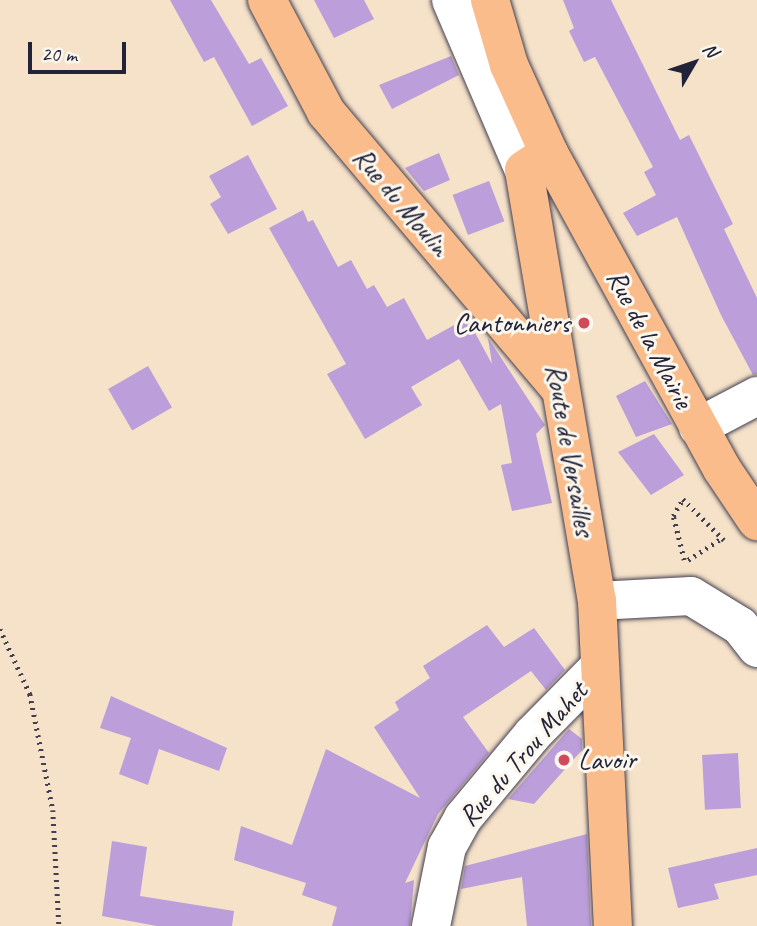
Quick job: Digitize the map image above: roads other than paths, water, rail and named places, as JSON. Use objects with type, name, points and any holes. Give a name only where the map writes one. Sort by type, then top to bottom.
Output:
[{"type":"main road","name":"Rue du Moulin","points":[[267,0],[326,112],[559,388]]},
{"type":"main road","name":"Route de Versailles","points":[[498,3],[509,65],[536,162],[559,388],[597,601],[613,926]]},
{"type":"main road","name":"Rue de la Mairie","points":[[536,162],[698,427],[744,534]]},
{"type":"street","points":[[451,0],[536,162]]},
{"type":"street","points":[[698,427],[757,396]]},
{"type":"street","points":[[597,601],[691,596],[740,626],[757,648]]},
{"type":"street","name":"Rue du Trou Mahet","points":[[430,926],[447,847],[463,818],[533,734],[600,666]]},
{"type":"place","name":"Cantonniers","points":[[584,323]]},
{"type":"place","name":"Lavoir","points":[[564,760]]}]
